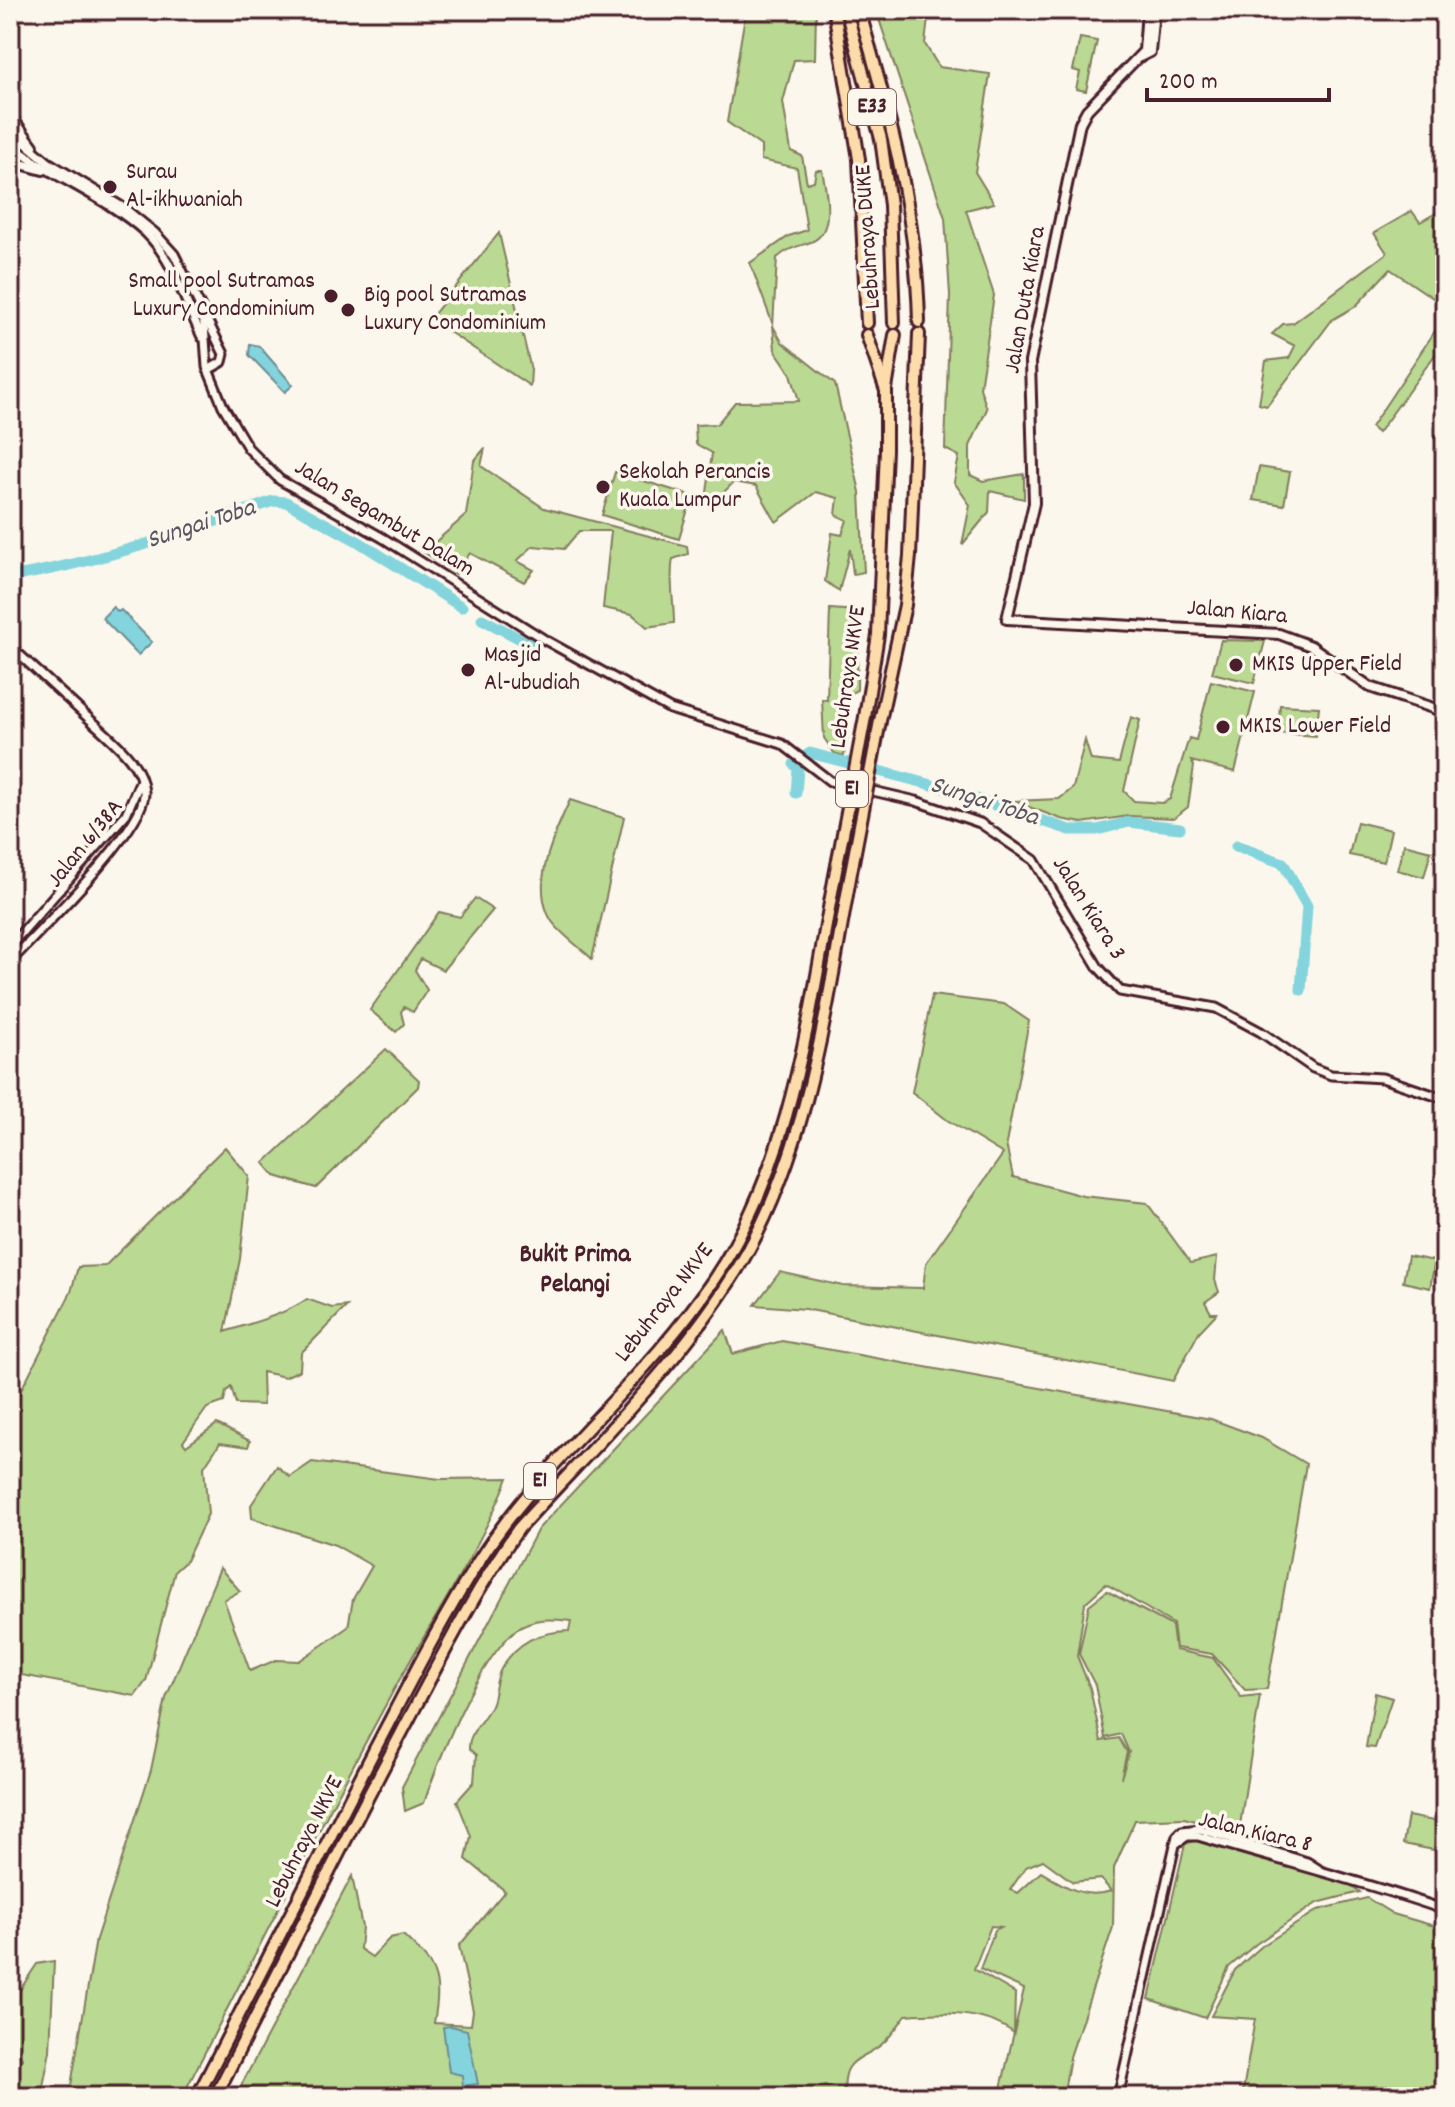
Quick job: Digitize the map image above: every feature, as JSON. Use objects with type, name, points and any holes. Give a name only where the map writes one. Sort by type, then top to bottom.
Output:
[{"type":"highway","points":[[834,10],[859,159],[867,323]]},
{"type":"highway","name":"Lebuhraya DUKE","points":[[846,10],[881,139],[890,205],[894,323]]},
{"type":"highway","points":[[859,10],[906,187],[918,275],[919,322]]},
{"type":"highway","name":"Lebuhraya NKVE","points":[[215,2097],[457,1628],[503,1552],[519,1528],[699,1326],[745,1255],[795,1139],[905,605],[910,556],[919,334]]},
{"type":"highway","name":"Lebuhraya NKVE","points":[[197,2097],[378,1743],[475,1566],[507,1518],[665,1343],[712,1282],[753,1210],[781,1133],[838,860],[878,635],[886,391],[867,335]]},
{"type":"highway","name":"Lebuhraya DUKE","points":[[886,391],[895,335]]},
{"type":"main road","points":[[1139,57],[1146,42],[1147,10]]},
{"type":"main road","name":"Jalan Duta Kiara","points":[[1007,619],[1034,503],[1030,362],[1080,123],[1087,110],[1139,57],[1150,52],[1154,10]]},
{"type":"main road","points":[[10,115],[33,146]]},
{"type":"main road","points":[[11,131],[11,146]]},
{"type":"main road","points":[[10,161],[43,170]]},
{"type":"main road","name":"Jalan Kiara","points":[[1007,619],[1279,634],[1311,646],[1370,687],[1445,712]]},
{"type":"street","name":"Jalan Segambut Dalam","points":[[11,131],[33,146],[48,162],[124,208],[155,233],[174,254],[203,311],[208,370],[223,406],[248,448],[280,480],[362,525],[538,636],[658,702],[690,717],[764,736],[793,751],[805,764],[830,781]]},
{"type":"street","points":[[11,146],[43,170],[120,214],[147,234],[170,267],[205,341]]},
{"type":"street","points":[[203,311],[224,354],[222,362],[208,370]]},
{"type":"street","name":"Jalan 6/38A","points":[[10,646],[124,752],[141,779],[144,802],[134,823],[10,962]]},
{"type":"street","name":"Jalan 6/38A","points":[[10,946],[126,814],[141,779]]},
{"type":"street","name":"Jalan Kiara 3","points":[[830,781],[948,811],[980,823],[1027,852],[1049,881],[1098,967],[1120,991],[1216,1008],[1261,1032],[1313,1068],[1331,1075],[1382,1078],[1445,1099]]},
{"type":"street","points":[[126,814],[135,816],[134,823]]},
{"type":"street","name":"Jalan Kiara 8","points":[[1118,2097],[1175,1844],[1182,1831],[1200,1829],[1445,1910]]},
{"type":"green space","points":[[746,10],[816,10],[815,59],[794,60],[783,102],[791,151],[802,156],[807,183],[814,181],[816,170],[822,170],[827,220],[819,237],[777,258],[773,325],[750,263],[789,236],[807,230],[797,168],[761,160],[761,146],[727,122]]},
{"type":"green space","points":[[876,10],[929,10],[925,44],[939,67],[990,74],[975,172],[994,203],[966,210],[994,295],[980,388],[987,409],[970,446],[970,475],[983,481],[1024,474],[1024,499],[990,491],[989,512],[962,545],[970,505],[954,482],[959,456],[945,449],[950,295],[945,218]]},
{"type":"green space","points":[[1080,38],[1097,41],[1086,91],[1076,89],[1080,72],[1073,70]]},
{"type":"green space","points":[[1445,208],[1445,306],[1390,269],[1356,306],[1332,320],[1267,406],[1259,404],[1266,361],[1289,358],[1295,346],[1272,334],[1283,324],[1293,323],[1387,253],[1374,233],[1412,211],[1420,222]]},
{"type":"green space","points":[[499,233],[531,370],[530,386],[430,319]]},
{"type":"green space","points":[[1445,316],[1445,341],[1378,433],[1371,427]]},
{"type":"green space","points":[[773,326],[782,342],[835,384],[860,492],[864,572],[853,574],[850,549],[839,591],[825,581],[832,533],[842,535],[847,520],[836,515],[838,498],[816,492],[776,522],[756,486],[734,482],[720,496],[707,493],[712,453],[696,444],[695,425],[717,424],[735,402],[799,401],[791,374],[775,350]]},
{"type":"green space","points":[[485,448],[481,466],[544,508],[687,546],[688,554],[673,559],[674,623],[647,627],[632,614],[603,608],[611,531],[579,531],[564,549],[533,546],[517,561],[534,570],[524,582],[470,553],[456,574],[424,552],[466,515],[474,461]]},
{"type":"green space","points":[[1259,467],[1290,472],[1284,505],[1253,500]]},
{"type":"green space","points":[[615,472],[692,496],[679,539],[602,515]]},
{"type":"green space","points":[[830,609],[858,611],[857,690],[840,699],[841,725],[848,731],[844,756],[834,753],[824,738],[822,699],[827,700]]},
{"type":"green space","name":"MKIS Upper Field","points":[[1221,640],[1265,641],[1254,683],[1212,673]]},
{"type":"green space","points":[[1211,681],[1255,692],[1235,772],[1191,761],[1194,766],[1188,807],[1174,818],[1129,816],[1082,823],[1061,819],[1013,801],[1059,799],[1073,788],[1085,740],[1091,760],[1119,763],[1131,717],[1140,720],[1124,791],[1134,801],[1162,803],[1170,799],[1189,738],[1196,740]]},
{"type":"green space","points":[[1280,705],[1319,707],[1316,736],[1278,733]]},
{"type":"green space","points":[[570,800],[624,817],[592,959],[555,925],[545,906],[543,891],[547,859]]},
{"type":"green space","points":[[1357,822],[1391,830],[1384,862],[1349,855]]},
{"type":"green space","points":[[1404,844],[1431,851],[1424,877],[1397,870]]},
{"type":"green space","points":[[475,898],[493,910],[443,970],[421,959],[415,970],[427,990],[413,1012],[404,1007],[401,1012],[404,1024],[396,1032],[370,1010],[439,912],[460,917]]},
{"type":"green space","points":[[932,995],[1004,1004],[1029,1021],[1006,1144],[1013,1177],[1083,1196],[1147,1203],[1191,1263],[1217,1257],[1215,1280],[1219,1292],[1205,1302],[1211,1313],[1217,1313],[1199,1332],[1173,1381],[805,1309],[755,1305],[780,1272],[843,1286],[923,1288],[926,1263],[1003,1154],[947,1120],[912,1092]]},
{"type":"green space","points":[[386,1049],[419,1080],[418,1087],[316,1188],[275,1176],[264,1163]]},
{"type":"green space","points":[[225,1147],[249,1176],[240,1259],[225,1332],[277,1314],[307,1299],[332,1308],[347,1306],[301,1353],[300,1370],[285,1377],[262,1372],[263,1405],[236,1404],[231,1387],[226,1392],[224,1402],[207,1408],[183,1442],[186,1446],[217,1424],[250,1441],[248,1447],[220,1443],[204,1467],[208,1514],[186,1561],[175,1571],[146,1681],[135,1696],[10,1673],[10,1390],[18,1396],[71,1292],[78,1267],[105,1266]]},
{"type":"green space","points":[[1408,1256],[1435,1261],[1430,1288],[1403,1282]]},
{"type":"green space","points":[[725,1330],[733,1354],[782,1341],[1211,1419],[1262,1438],[1306,1464],[1267,1689],[1245,1690],[1212,1654],[1176,1648],[1173,1624],[1106,1584],[1085,1603],[1077,1656],[1090,1688],[1101,1741],[1119,1738],[1127,1752],[1121,1778],[1129,1752],[1121,1734],[1105,1738],[1095,1685],[1079,1654],[1089,1605],[1107,1591],[1172,1626],[1175,1650],[1213,1658],[1241,1697],[1260,1695],[1239,1832],[1184,1818],[1135,1820],[1114,1868],[1113,1927],[1070,2057],[1063,2097],[999,2097],[1014,2033],[990,2020],[934,2013],[906,2015],[885,2042],[853,2062],[846,2074],[845,2097],[235,2097],[352,1876],[362,1927],[360,1949],[372,1957],[390,1938],[403,1935],[434,1973],[437,1994],[434,2023],[471,2025],[473,2011],[459,1946],[505,1891],[466,1859],[471,1836],[457,1801],[474,1782],[476,1755],[469,1749],[469,1743],[491,1705],[499,1673],[507,1659],[530,1640],[548,1633],[569,1631],[571,1621],[550,1619],[523,1625],[502,1643],[462,1710],[424,1803],[405,1811],[402,1787],[538,1529]],"holes":[[[1043,1860],[1073,1882],[1101,1879],[1111,1891],[1083,1892],[1041,1872],[1018,1893],[1010,1890],[1026,1867]],[[991,1926],[1001,1927],[995,1930],[980,1969],[1024,1989],[1014,2032],[1015,1993],[974,1969]]]},
{"type":"green space","points":[[312,1462],[440,1479],[508,1478],[482,1534],[363,1747],[182,2097],[69,2097],[96,1939],[151,1770],[166,1698],[220,1568],[240,1591],[224,1600],[250,1671],[276,1660],[299,1661],[348,1627],[353,1599],[372,1566],[335,1545],[252,1518],[251,1505],[277,1466],[290,1477]]},
{"type":"green space","points":[[1375,1693],[1392,1698],[1375,1748],[1366,1747]]},
{"type":"green space","points":[[1408,1816],[1439,1822],[1434,1850],[1403,1844]]},
{"type":"green space","points":[[1202,1838],[1345,1881],[1360,1892],[1317,1903],[1256,1944],[1229,1967],[1205,2018],[1149,1999],[1185,1844]]},
{"type":"green space","points":[[1367,1898],[1393,1914],[1445,1929],[1445,2097],[1242,2097],[1255,2019],[1211,2016],[1235,1970],[1262,1946],[1318,1910]]},
{"type":"green space","points":[[54,1961],[50,2051],[41,2097],[10,2097],[10,2077],[22,2059],[10,2020],[15,1999],[37,1964]]},
{"type":"water","points":[[250,344],[259,346],[293,385],[285,392],[249,355]]},
{"type":"water","points":[[113,607],[118,612],[121,610],[152,642],[138,655],[102,618]]},
{"type":"water","points":[[443,2027],[467,2030],[478,2084],[463,2086],[462,2075],[449,2072]]},
{"type":"waterway","name":"Sungai Toba","points":[[10,577],[110,555],[273,501],[286,502],[359,542],[462,607]]},
{"type":"waterway","name":"Sungai Toba","points":[[482,619],[530,644]]},
{"type":"waterway","name":"Sungai Toba","points":[[796,793],[798,769],[794,764],[810,753],[940,787],[1070,830],[1097,830],[1129,822],[1180,828]]},
{"type":"waterway","name":"Sungai Toba","points":[[1236,846],[1283,863],[1307,906],[1301,990]]},
{"type":"place","name":"Surau Al-ikhwaniah","points":[[110,187]]},
{"type":"place","name":"Small pool Sutramas Luxury Condominium","points":[[331,296]]},
{"type":"place","name":"Big pool Sutramas Luxury Condominium","points":[[348,310]]},
{"type":"place","name":"Sekolah Perancis Kuala Lumpur","points":[[603,487]]},
{"type":"place","name":"MKIS Upper Field","points":[[1236,665]]},
{"type":"place","name":"Masjid Al-ubudiah","points":[[468,670]]},
{"type":"place","name":"MKIS Lower Field","points":[[1223,727]]},
{"type":"district","name":"Bukit Prima Pelangi","points":[[575,1270]]}]
